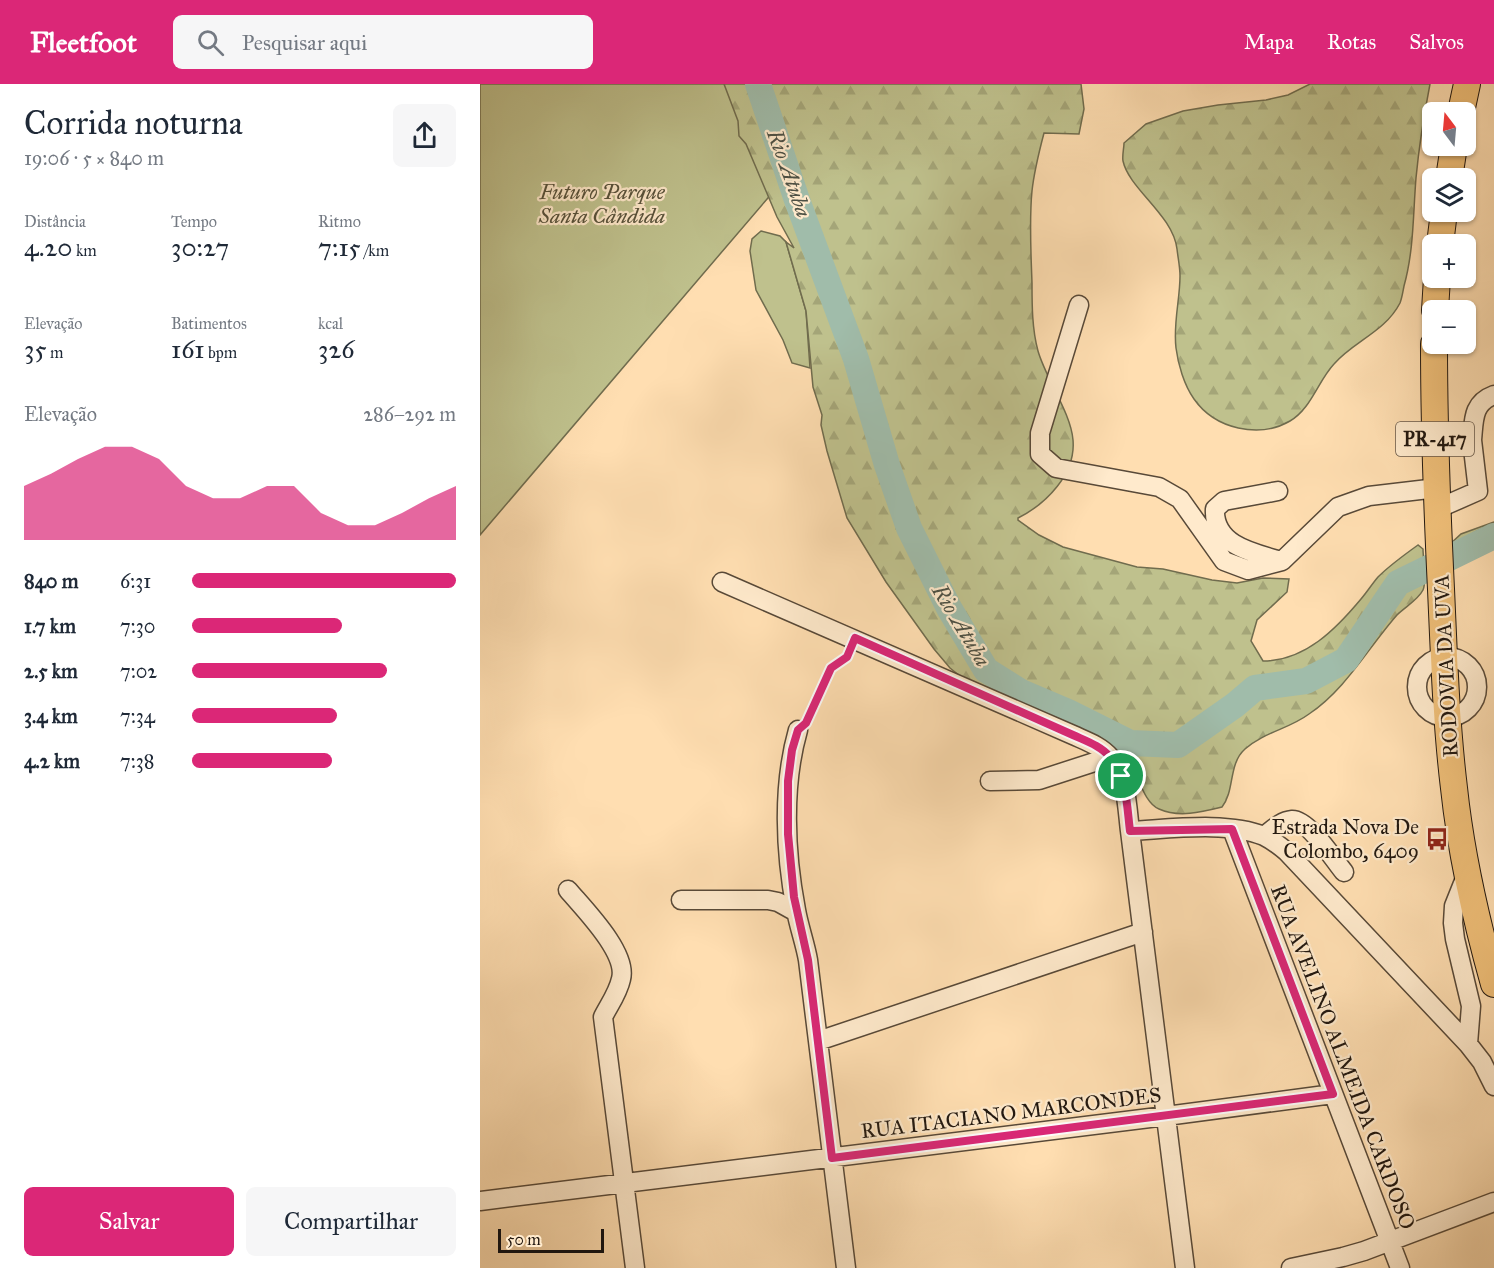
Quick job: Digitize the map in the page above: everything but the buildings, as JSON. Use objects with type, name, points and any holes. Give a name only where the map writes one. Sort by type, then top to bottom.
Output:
[{"type":"highway","points":[[1463,102],[1467,84]]},
{"type":"highway","name":"RODOVIA DA UVA","points":[[1434,354],[1437,510],[1444,656],[1454,787],[1468,871],[1494,984]]},
{"type":"street","points":[[1079,305],[1040,433],[1040,454],[1056,468],[1159,487],[1180,499],[1224,561],[1248,570],[1282,561],[1338,507],[1369,496],[1437,510],[1478,491],[1472,440],[1475,411],[1486,398],[1494,395]]},
{"type":"street","points":[[1435,445],[1472,440]]},
{"type":"street","points":[[1278,491],[1224,501],[1215,509],[1214,520],[1223,536],[1245,551],[1282,561]]},
{"type":"street","points":[[722,582],[855,638],[1073,735],[1101,749],[1110,757],[1121,776],[1130,831],[1185,1268]]},
{"type":"street","points":[[798,730],[792,750],[788,781],[790,862],[796,912],[808,960],[846,1268]]},
{"type":"street","points":[[990,781],[1039,780],[1110,757]]},
{"type":"street","points":[[1264,836],[1279,824],[1298,820],[1314,833],[1344,872]]},
{"type":"street","points":[[1130,831],[1232,829],[1264,836],[1287,852],[1468,1044],[1482,1062],[1494,1086]]},
{"type":"street","name":"RUA AVELINO ALMEIDA CARDOSO","points":[[1232,829],[1400,1268]]},
{"type":"street","points":[[1468,871],[1454,906],[1453,923],[1471,1006],[1468,1044]]},
{"type":"street","points":[[568,890],[607,938],[620,963],[622,977],[603,1017],[635,1268]]},
{"type":"street","points":[[681,900],[768,900],[778,902],[796,912]]},
{"type":"street","points":[[818,1041],[1143,932]]},
{"type":"street","name":"RUA ITACIANO MARCONDES","points":[[480,1201],[1333,1094]]},
{"type":"street","points":[[1298,1267],[1343,1257],[1494,1202]]},
{"type":"path","points":[[798,730],[806,723],[831,668],[847,657],[855,638]]},
{"type":"green space","name":"Futuro Parque Santa Cândida","points":[[480,84],[737,84],[779,185],[480,535]]},
{"type":"green space","points":[[724,84],[1081,84],[1084,109],[1079,134],[1044,133],[1032,191],[1030,237],[1035,334],[1038,351],[1068,419],[1073,440],[1070,465],[1057,487],[1039,505],[1018,518],[1039,535],[1063,547],[1137,567],[1163,569],[1237,583],[1263,578],[1289,579],[1287,592],[1257,620],[1251,641],[1263,661],[1293,656],[1318,641],[1341,621],[1387,568],[1418,545],[1423,549],[1425,581],[1421,594],[1397,615],[1345,680],[1322,704],[1301,719],[1260,738],[1245,749],[1236,762],[1229,793],[1222,807],[1182,814],[1159,809],[1148,799],[1131,764],[1117,748],[1060,720],[965,680],[950,668],[934,649],[886,582],[847,518],[821,425],[822,415],[813,387],[806,311],[786,242],[794,248],[777,217],[746,144],[739,136],[738,121]]},
{"type":"green space","points":[[1310,84],[1430,84],[1427,102],[1422,102],[1422,133],[1411,246],[1401,301],[1386,322],[1334,364],[1297,416],[1278,426],[1252,430],[1225,424],[1214,418],[1194,399],[1184,381],[1175,339],[1180,276],[1174,237],[1168,225],[1133,182],[1127,171],[1123,159],[1124,143],[1146,124],[1183,111],[1288,95]]},
{"type":"green space","points":[[761,231],[780,236],[786,242],[806,311],[810,368],[792,363],[783,340],[756,290],[750,251],[752,239]]},
{"type":"green space","points":[[1494,522],[1473,533],[1463,546],[1448,546],[1461,534]]},
{"type":"waterway","name":"Rio Atuba","points":[[758,84],[797,200],[856,359],[887,465],[909,528],[949,608],[986,670],[1021,692],[1068,712],[1130,743],[1178,745],[1255,688],[1306,681],[1346,660],[1398,583],[1494,536]]},
{"type":"place","name":"Estrada Nova De Colombo, 6409","points":[[1437,839]]},
{"type":"route","points":[[855,638],[1090,743],[1110,757],[1121,776],[1130,831],[1232,829],[1333,1094],[832,1158],[808,960],[796,912],[788,834],[788,781],[792,750],[798,730],[806,723],[831,668],[847,657],[855,638]]}]
